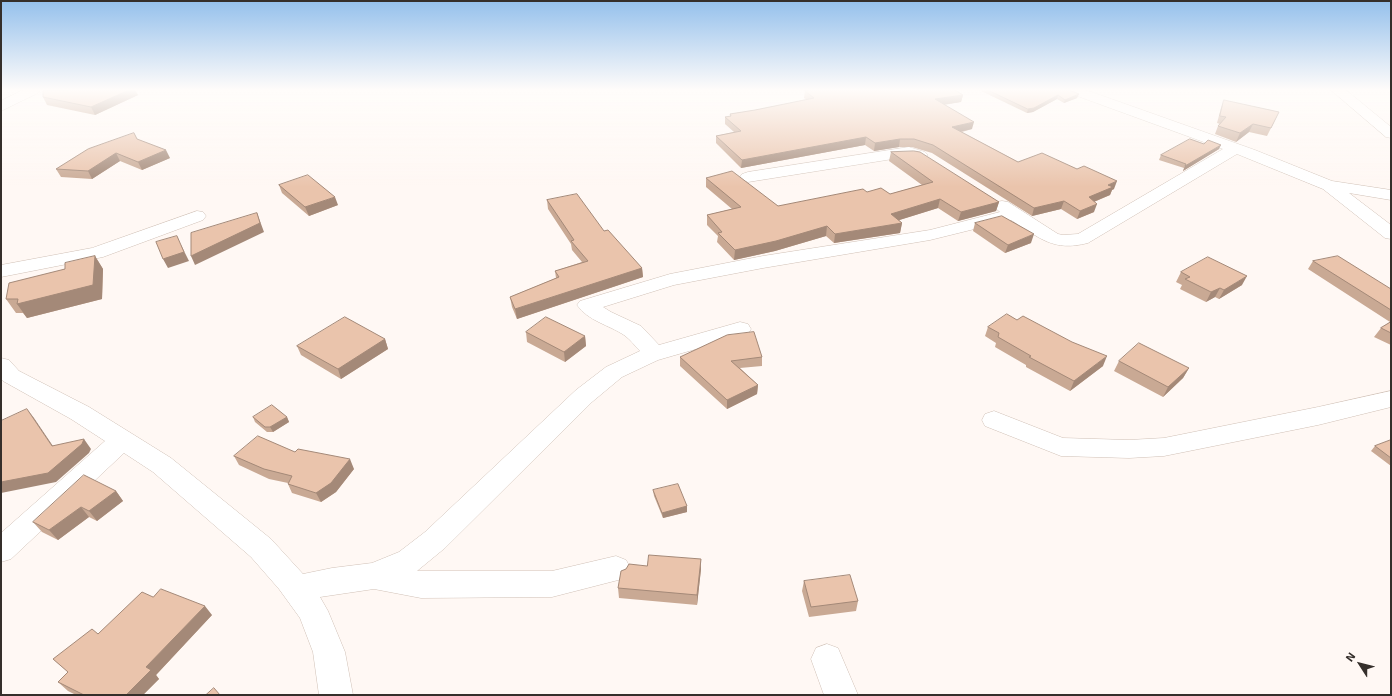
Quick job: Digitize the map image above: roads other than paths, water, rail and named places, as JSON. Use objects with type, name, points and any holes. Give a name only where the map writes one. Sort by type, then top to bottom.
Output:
[{"type":"street","points":[[1161,122],[1236,148],[1328,185],[1391,195]]},
{"type":"street","points":[[1377,122],[1391,134]]},
{"type":"street","points":[[988,197],[1052,238],[1062,241],[1082,239],[1236,148]]},
{"type":"street","points":[[748,177],[909,152],[931,161]]},
{"type":"street","points":[[1328,185],[1391,234]]},
{"type":"street","points":[[650,355],[652,350],[633,331],[604,317],[587,305],[670,280],[763,262],[930,236],[1014,214]]},
{"type":"street","points":[[1,271],[96,253],[197,216]]},
{"type":"street","points":[[297,589],[332,581],[374,576],[409,561],[435,540],[584,396],[614,372],[650,355],[740,329]]},
{"type":"street","points":[[4,374],[80,413],[162,465],[261,548],[297,589],[313,611],[329,652],[336,695]]},
{"type":"street","points":[[994,420],[1061,447],[1129,449],[1164,447],[1318,416],[1391,398]]},
{"type":"street","points":[[1,550],[60,498],[122,440]]},
{"type":"street","points":[[374,576],[421,585],[552,584],[616,569]]},
{"type":"street","points":[[827,659],[841,695]]}]
